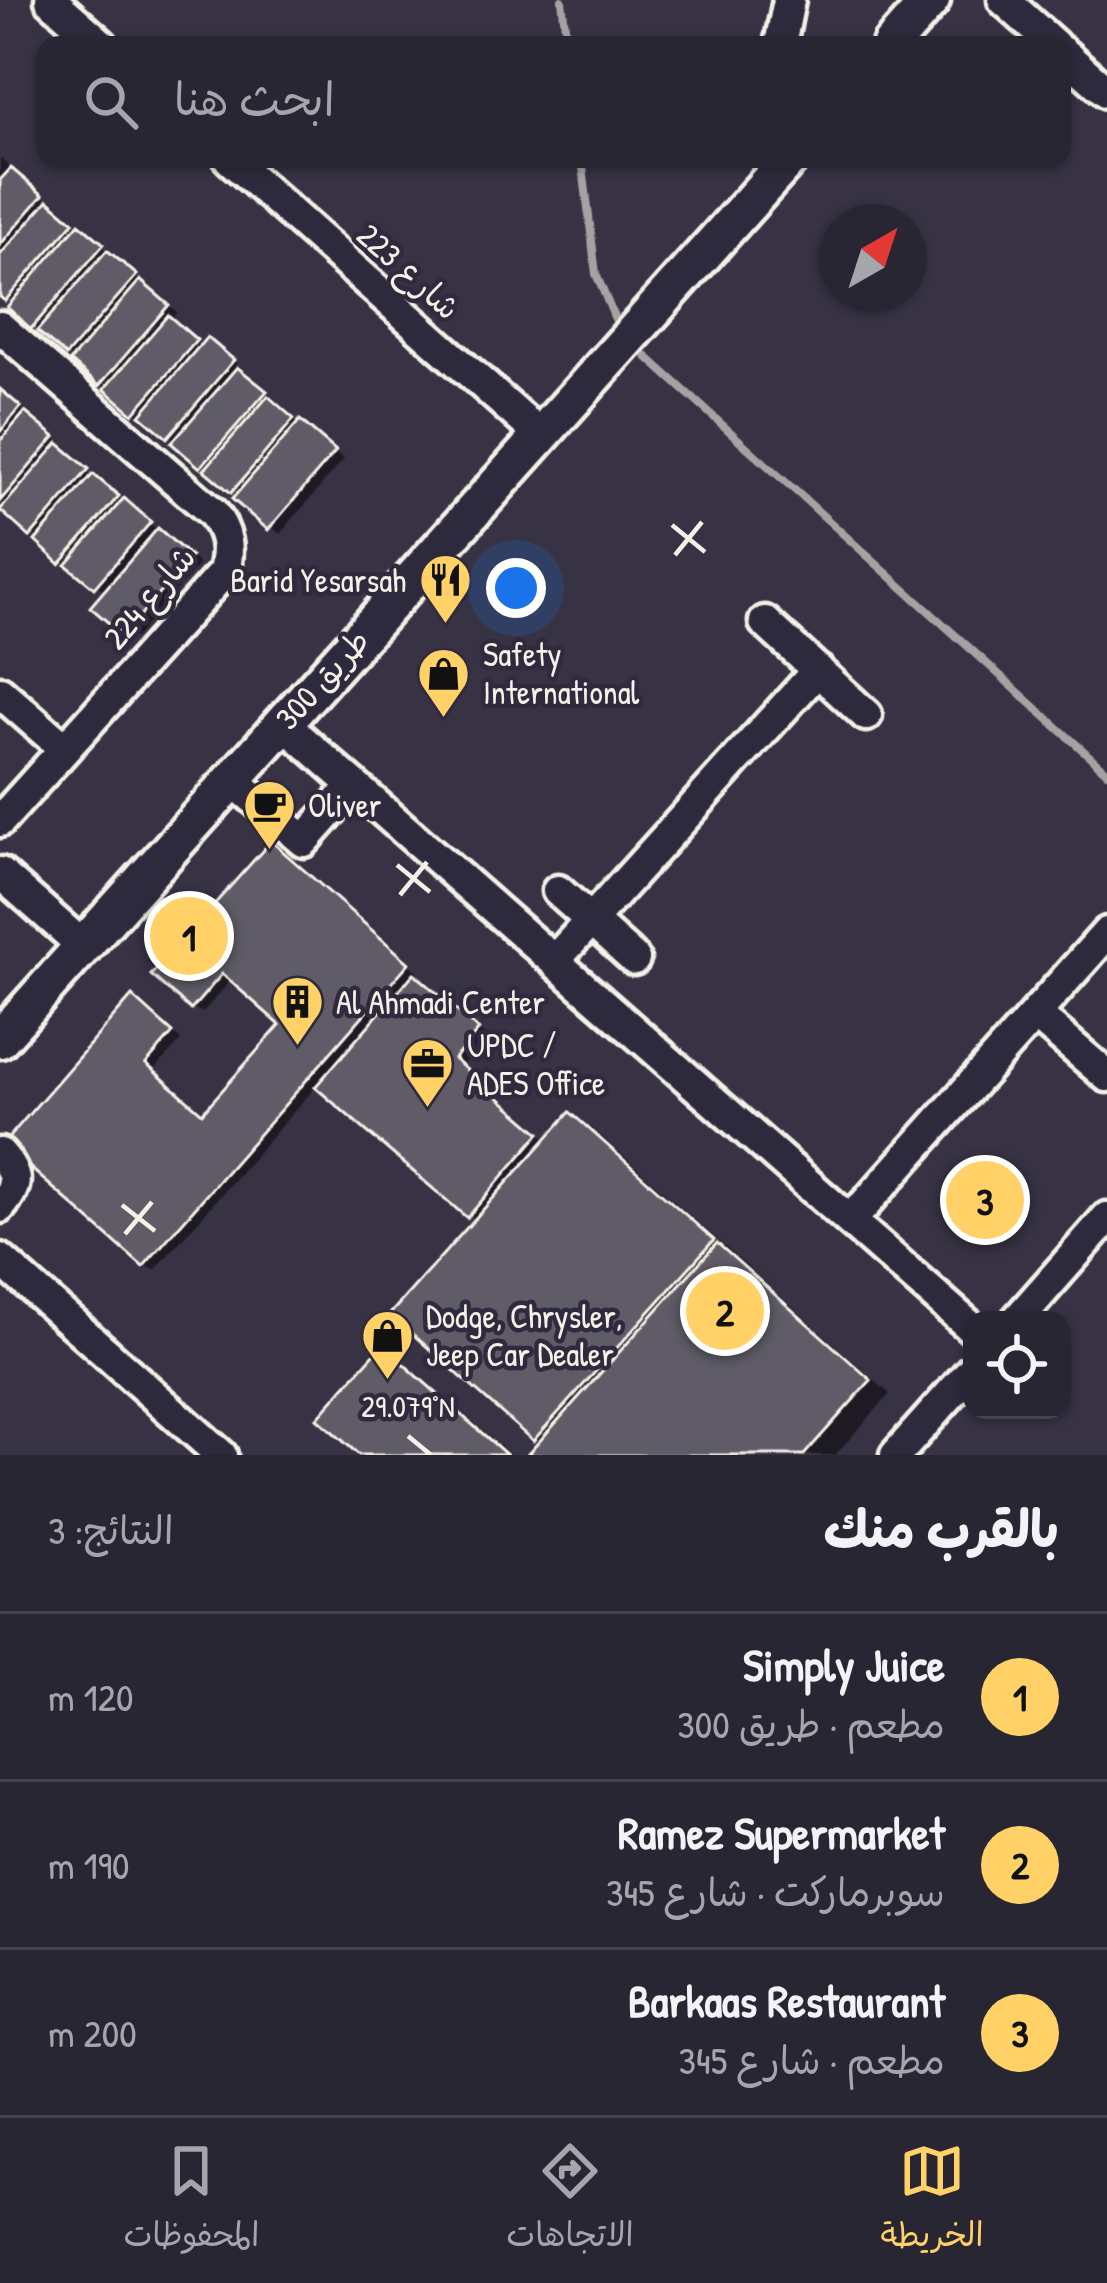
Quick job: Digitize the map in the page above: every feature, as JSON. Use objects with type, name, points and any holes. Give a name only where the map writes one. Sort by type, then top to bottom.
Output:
[{"type":"main road","points":[[899,36],[931,0]]},
{"type":"main road","name":"طريق 300","points":[[0,1039],[781,168]]},
{"type":"street","points":[[51,0],[92,36]]},
{"type":"street","points":[[782,36],[789,0]]},
{"type":"street","points":[[1004,0],[1044,36]]},
{"type":"street","points":[[1071,60],[1107,92]]},
{"type":"street","name":"شارع 223","points":[[240,168],[541,436]]},
{"type":"street","name":"شارع 224","points":[[0,327],[212,512],[227,545],[224,572],[0,821]]},
{"type":"street","points":[[765,622],[866,715]]},
{"type":"street","points":[[554,961],[818,670]]},
{"type":"street","points":[[0,692],[64,748]]},
{"type":"street","points":[[283,723],[963,1320]]},
{"type":"street","points":[[232,780],[304,841],[355,785]]},
{"type":"street","points":[[0,873],[82,945]]},
{"type":"street","points":[[558,891],[634,958]]},
{"type":"street","points":[[850,1221],[1107,933]]},
{"type":"street","points":[[1035,1014],[1107,1076]]},
{"type":"street","points":[[0,1154],[16,1178],[15,1189],[0,1207]]},
{"type":"street","points":[[1025,1311],[1107,1219]]},
{"type":"street","points":[[0,1259],[221,1455]]},
{"type":"street","points":[[896,1455],[963,1380]]},
{"type":"building","points":[[11,168],[43,195],[0,245],[0,180]]},
{"type":"building","points":[[48,200],[74,222],[5,301],[0,297],[0,255]]},
{"type":"building","points":[[79,223],[104,244],[31,329],[7,307]]},
{"type":"building","points":[[107,250],[137,275],[66,356],[37,331]]},
{"type":"building","points":[[140,280],[169,305],[99,386],[70,361]]},
{"type":"building","points":[[168,315],[197,340],[133,414],[104,389]]},
{"type":"building","points":[[207,337],[234,360],[167,438],[140,415]]},
{"type":"building","points":[[237,367],[267,391],[200,468],[171,443]]},
{"type":"building","points":[[0,389],[21,407],[0,432]]},
{"type":"building","points":[[268,396],[294,419],[231,493],[204,470]]},
{"type":"building","points":[[25,412],[55,437],[0,501],[0,441]]},
{"type":"building","points":[[300,420],[336,451],[268,530],[232,499]]},
{"type":"building","points":[[58,443],[89,469],[30,537],[0,510]]},
{"type":"building","points":[[93,474],[119,496],[60,564],[35,541]]},
{"type":"building","points":[[124,498],[151,522],[94,588],[66,565]]},
{"type":"building","points":[[158,528],[191,557],[123,635],[90,607]]},
{"type":"building","name":"Al Ahmadi Center","points":[[271,841],[409,963],[143,1267],[3,1144],[132,996],[173,1033],[146,1064],[202,1113],[280,1025],[222,974],[191,1010],[151,975]]},
{"type":"building","name":"UPDC / ADES Office","points":[[414,973],[479,1030],[454,1059],[540,1133],[467,1218],[315,1087]]},
{"type":"building","points":[[570,1112],[714,1240],[533,1441],[390,1314]]},
{"type":"building","points":[[717,1243],[871,1380],[804,1455],[527,1455]]},
{"type":"building","name":"Dodge, Chrysler, Jeep Car Dealer","points":[[382,1345],[507,1455],[359,1455],[317,1418]]},
{"type":"waterway","points":[[562,0],[566,36]]},
{"type":"waterway","points":[[583,168],[596,274],[615,319]]},
{"type":"waterway","points":[[646,356],[1107,772]]},
{"type":"place","name":"Barid Yesarsah","points":[[445,626]]},
{"type":"place","name":"Safety International","points":[[444,719]]},
{"type":"place","name":"Oliver","points":[[269,851]]},
{"type":"place","name":"Simply Juice","points":[[189,936]]},
{"type":"place","name":"Al Ahmadi Center","points":[[297,1048]]},
{"type":"place","name":"UPDC / ADES Office","points":[[428,1110]]},
{"type":"place","name":"Barkaas Restaurant","points":[[985,1200]]},
{"type":"place","name":"Ramez Supermarket","points":[[725,1311]]},
{"type":"place","name":"Dodge, Chrysler, Jeep Car Dealer","points":[[387,1381]]}]
